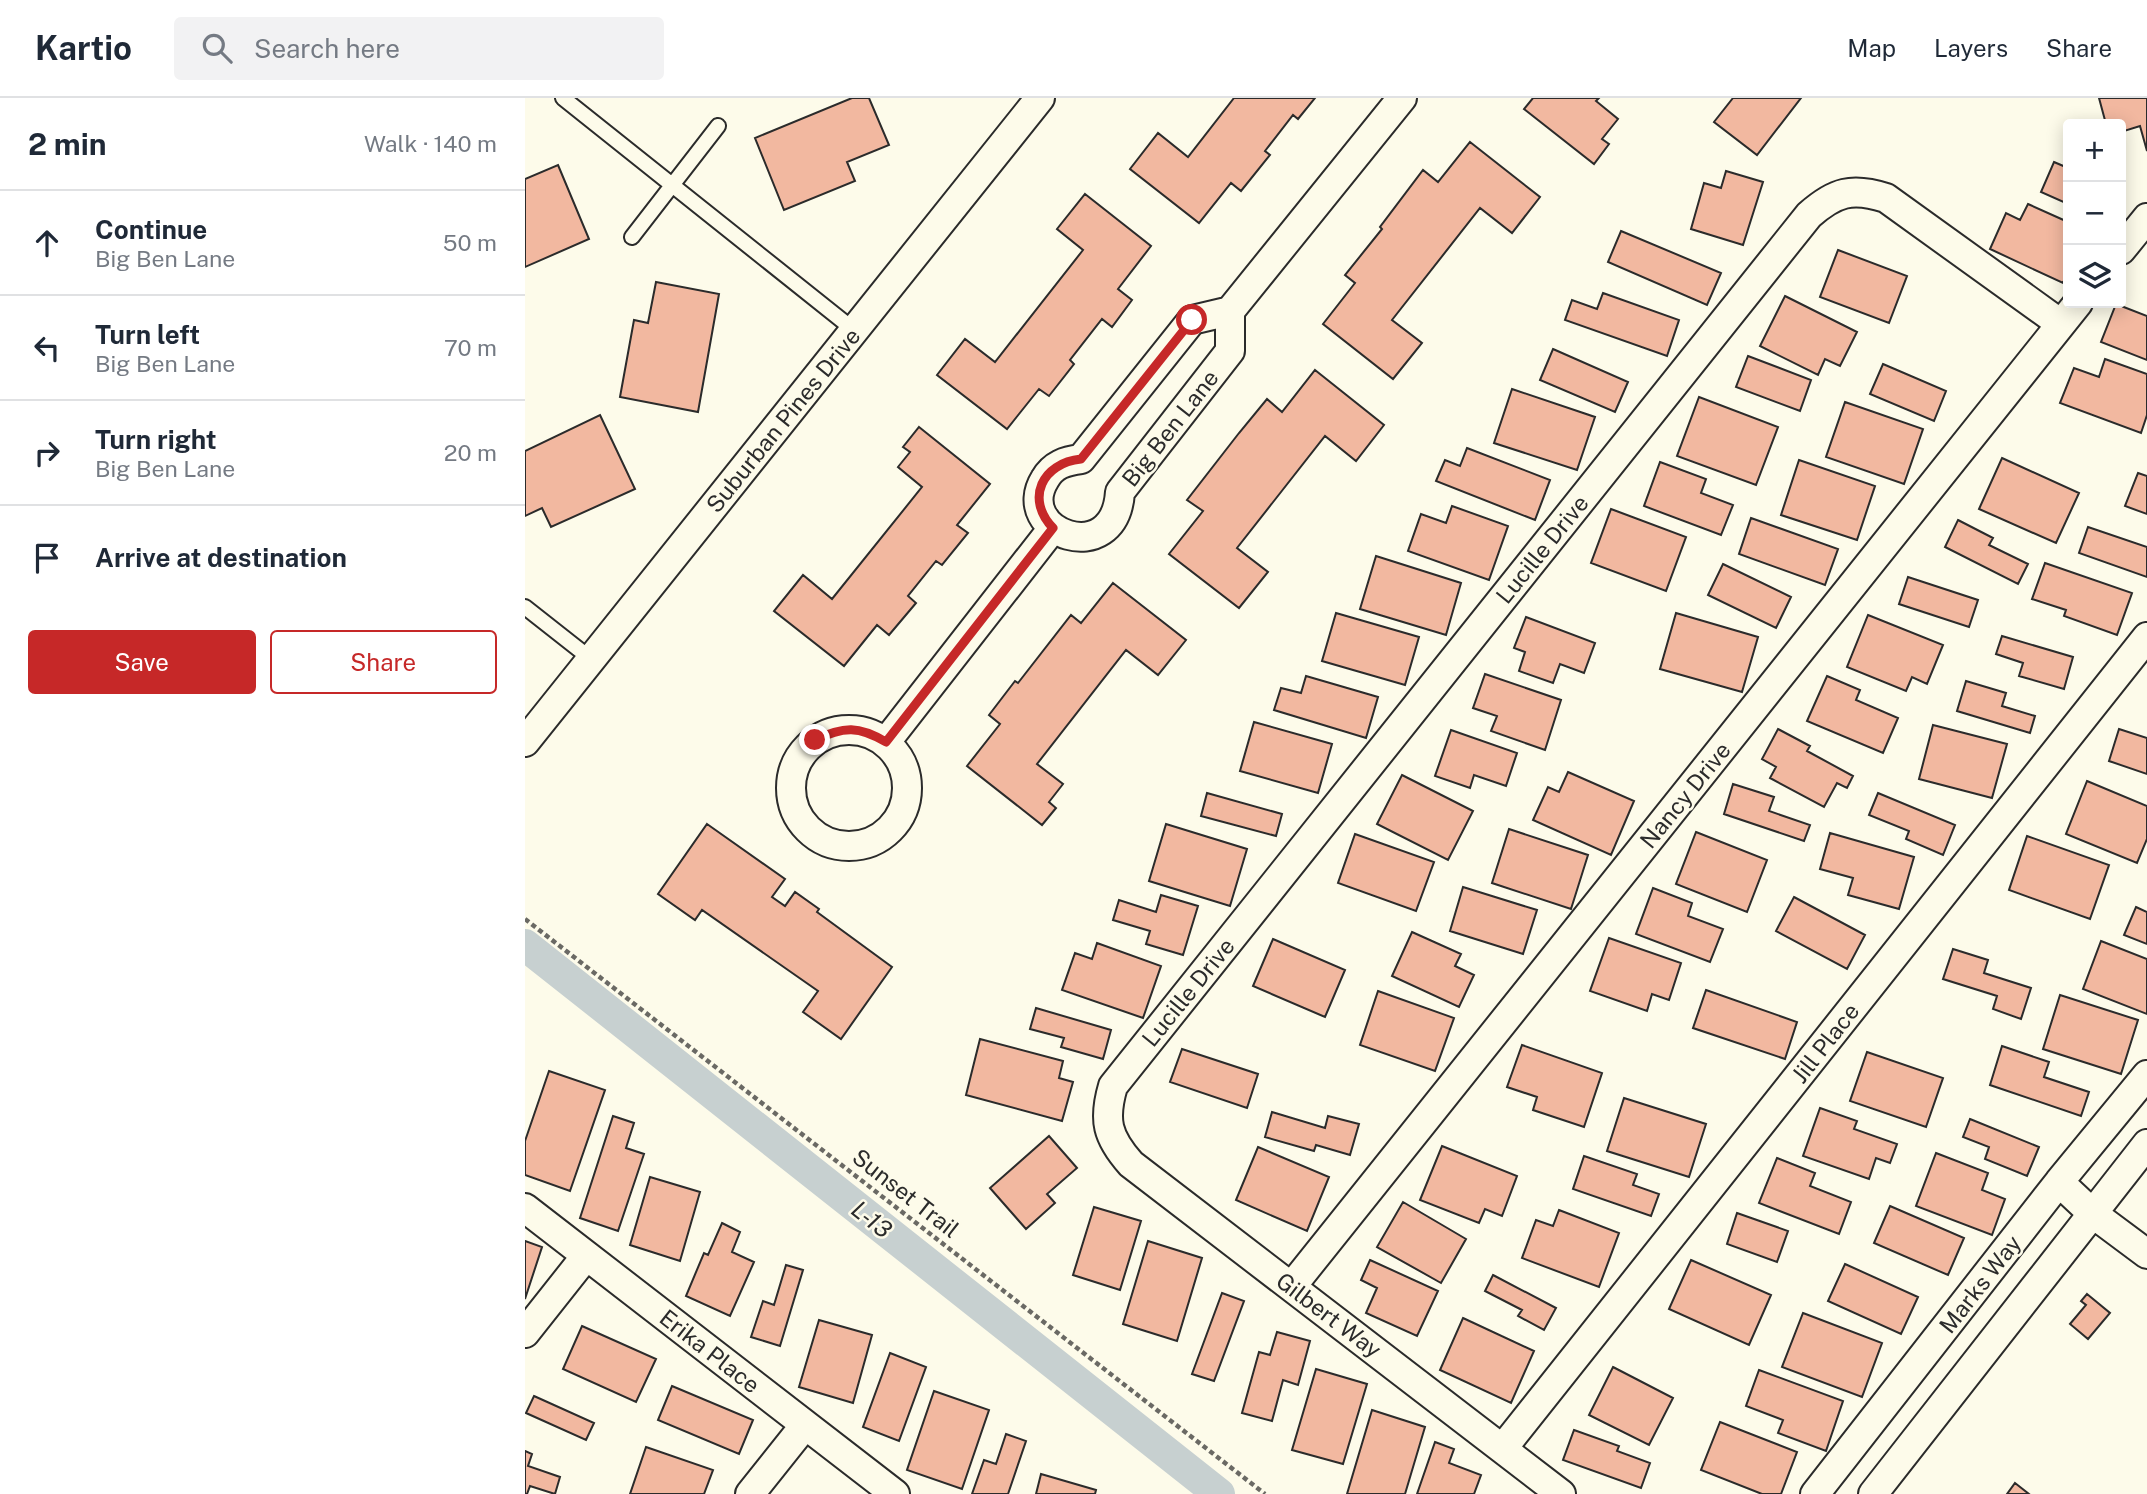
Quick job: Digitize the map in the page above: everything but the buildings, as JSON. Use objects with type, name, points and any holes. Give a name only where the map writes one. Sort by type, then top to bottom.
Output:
[{"type":"street","name":"Suburban Pines Drive","points":[[525,742],[1040,98]]},
{"type":"street","points":[[886,742],[1053,528],[1045,520],[1039,496],[1049,472],[1069,460],[1081,459],[1192,320],[1230,311],[1402,98]]},
{"type":"street","name":"Lucille Drive","points":[[1108,1127],[1107,1106],[1113,1086],[1791,237],[1825,201],[1844,193],[1865,192],[1886,198],[2070,314]]},
{"type":"street","points":[[2125,245],[2147,218]]},
{"type":"street","name":"Big Ben Lane","points":[[1053,528],[1065,536],[1079,538],[1099,533],[1114,519],[1120,492],[1230,351],[1230,311]]},
{"type":"street","name":"Nancy Drive","points":[[1292,1286],[2070,314]]},
{"type":"street","name":"Jill Place","points":[[1503,1448],[2147,637]]},
{"type":"street","points":[[851,729],[869,733],[886,742],[899,757],[907,775],[908,795],[902,814],[890,830],[873,841],[854,846],[834,844],[816,836],[803,823],[794,806],[790,788],[793,769],[802,752],[815,740],[832,732],[851,729]]},
{"type":"street","name":"Marks Way","points":[[1815,1494],[2059,1182],[2147,1075]]},
{"type":"street","name":"Gilbert Way","points":[[1108,1127],[1116,1147],[1131,1164],[1561,1494]]},
{"type":"street","name":"Marks Way","points":[[1873,1494],[2147,1144]]},
{"type":"street","points":[[2059,1182],[2092,1213],[2147,1254]]},
{"type":"street","name":"Erika Place","points":[[525,1208],[895,1494]]},
{"type":"street","points":[[525,1333],[586,1256]]},
{"type":"street","points":[[1887,1402],[1925,1428]]},
{"type":"street","points":[[750,1494],[806,1425]]},
{"type":"lane","points":[[563,98],[854,330]]},
{"type":"lane","points":[[632,237],[718,126]]},
{"type":"lane","points":[[525,607],[591,659]]},
{"type":"path","name":"Sunset Trail","points":[[525,919],[1265,1494]]},
{"type":"waterway","name":"L-13","points":[[525,945],[1219,1494]]},
{"type":"route","points":[[815,740],[832,732],[851,729],[869,733],[886,742],[1053,528],[1045,520],[1039,496],[1049,472],[1069,460],[1081,459],[1192,320]]}]
